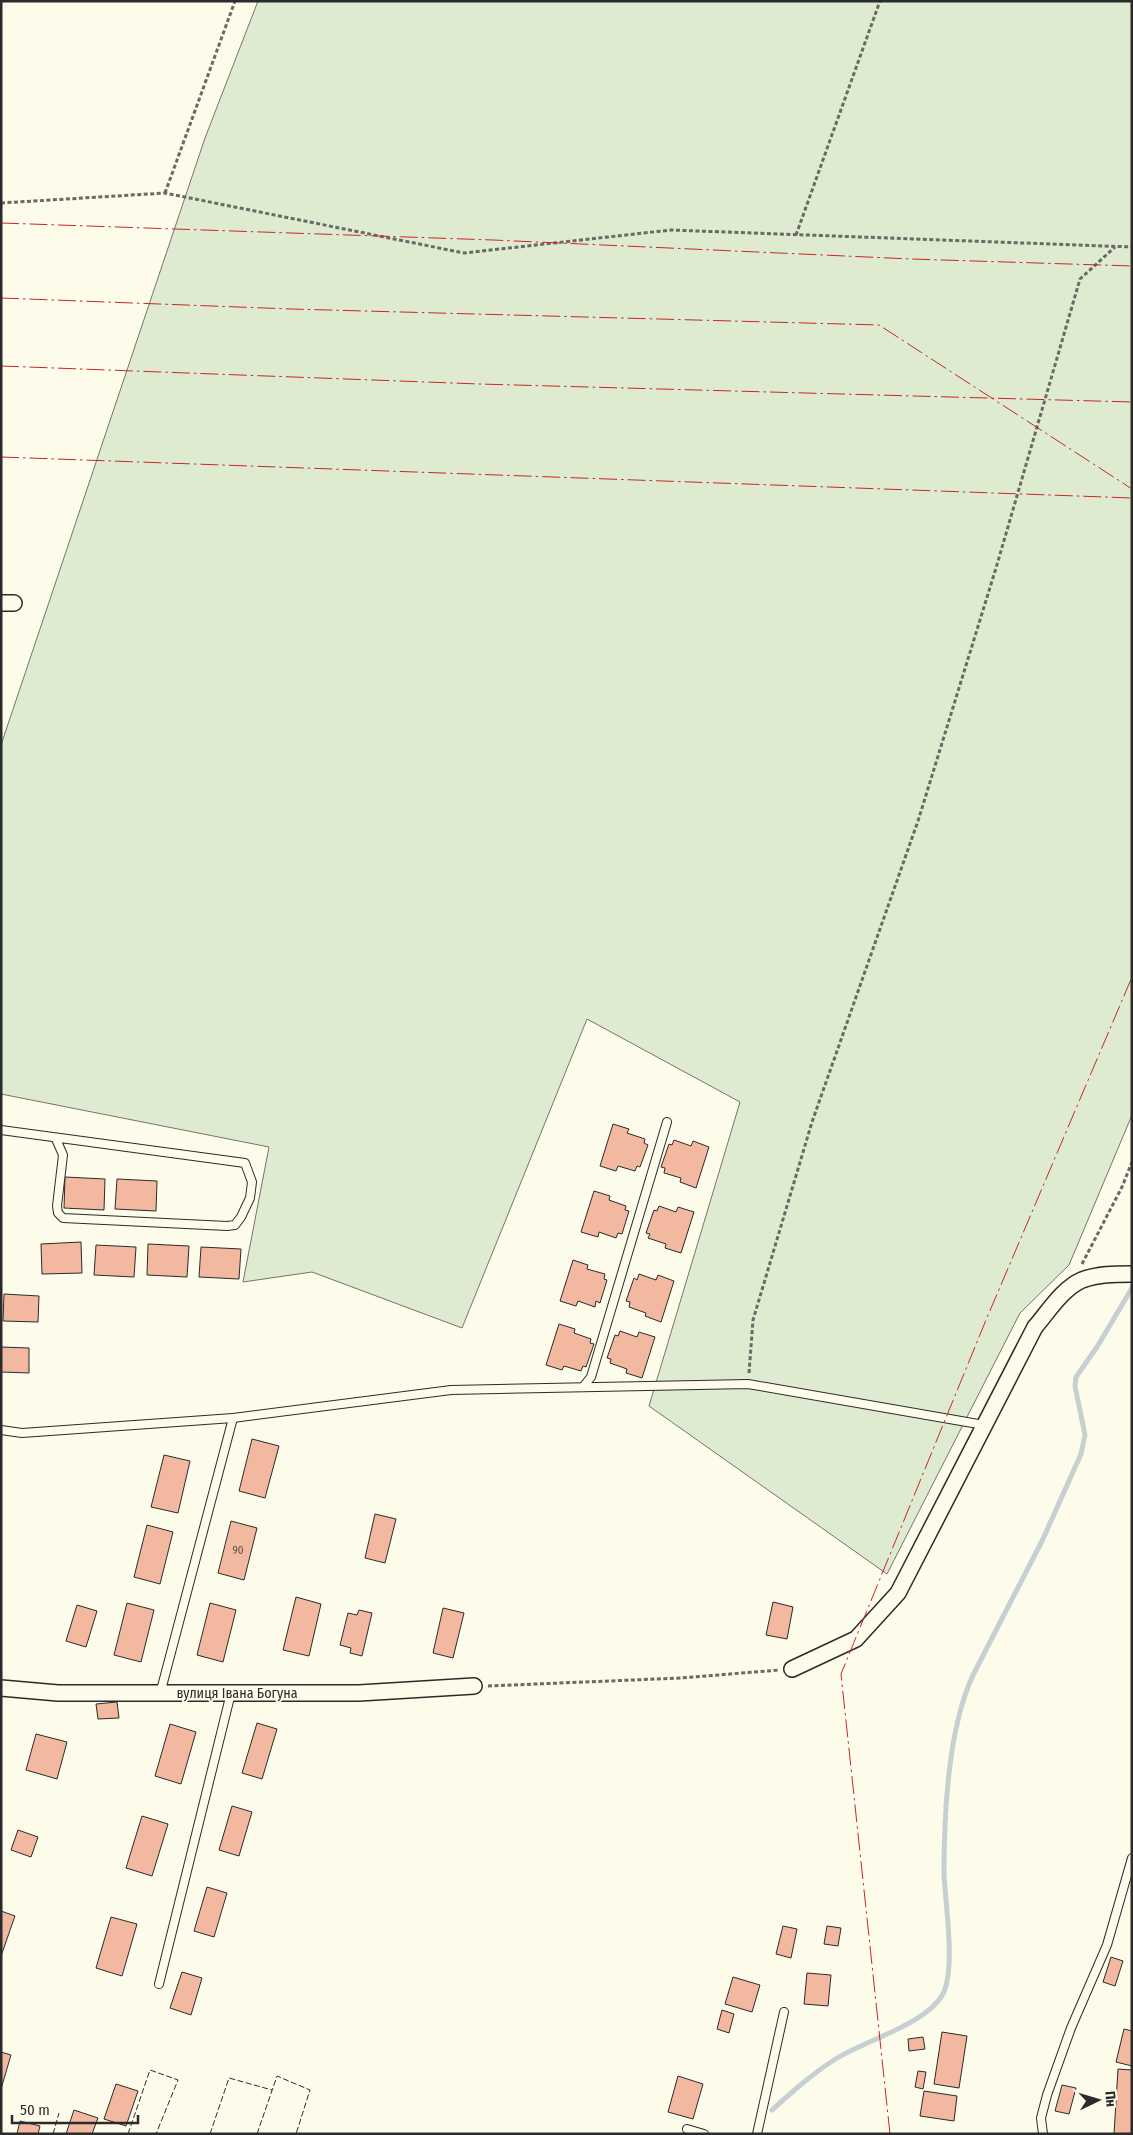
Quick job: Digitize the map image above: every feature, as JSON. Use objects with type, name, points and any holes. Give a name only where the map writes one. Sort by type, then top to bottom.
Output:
[{"type":"street","points":[[792,1669],[856,1639],[898,1592],[1035,1327],[1065,1292],[1080,1281],[1099,1275],[1132,1274]]},
{"type":"street","name":"вулиця Івана Богуна","points":[[1,1688],[58,1692],[160,1694],[359,1693],[474,1686]]},
{"type":"lane","points":[[583,1387],[591,1377],[667,1122]]},
{"type":"lane","points":[[1,1130],[56,1139],[244,1163],[252,1182],[250,1198],[241,1217],[235,1224],[227,1226],[64,1218],[58,1213],[57,1206],[63,1155],[56,1139]]},
{"type":"lane","points":[[1,1430],[22,1433],[233,1418],[450,1390],[748,1384],[984,1425]]},
{"type":"lane","points":[[160,1694],[233,1418]]},
{"type":"lane","points":[[158,1984],[231,1693]]},
{"type":"lane","points":[[1043,2134],[1041,2118],[1047,2095],[1071,2028],[1107,1946],[1132,1858]]},
{"type":"lane","points":[[757,2134],[784,2012]]},
{"type":"lane","points":[[687,2128],[704,2134]]},
{"type":"path","points":[[165,193],[235,1]]},
{"type":"path","points":[[796,235],[880,1]]},
{"type":"path","points":[[1,203],[165,193],[464,253],[670,230],[1132,247]]},
{"type":"path","points":[[748,1384],[754,1320],[810,1132],[918,821],[996,568],[1080,279],[1115,247]]},
{"type":"path","points":[[1080,1268],[1114,1203],[1132,1162]]},
{"type":"path","points":[[474,1686],[681,1678],[792,1669]]},
{"type":"green space","points":[[258,1],[1132,1],[1132,1115],[1069,1265],[1020,1313],[887,1574],[649,1406],[740,1102],[587,1019],[462,1328],[312,1272],[243,1282],[269,1147],[1,1094],[1,745],[205,138]]},
{"type":"building","points":[[613,1124],[629,1129],[627,1133],[645,1139],[644,1143],[648,1145],[640,1167],[637,1166],[635,1171],[618,1166],[616,1171],[600,1166]]},
{"type":"building","points":[[674,1140],[691,1146],[693,1141],[709,1147],[696,1188],[680,1182],[681,1178],[664,1173],[665,1168],[661,1167],[669,1144],[672,1145]]},
{"type":"building","points":[[65,1177],[105,1179],[104,1210],[64,1208]]},
{"type":"building","points":[[117,1179],[157,1181],[156,1211],[115,1209]]},
{"type":"building","points":[[594,1191],[610,1196],[609,1200],[626,1206],[625,1210],[629,1211],[622,1234],[618,1233],[616,1238],[599,1232],[598,1237],[581,1232]]},
{"type":"building","points":[[659,1206],[676,1212],[678,1207],[694,1212],[681,1253],[665,1248],[666,1244],[648,1238],[650,1234],[646,1233],[654,1210],[657,1211]]},
{"type":"building","points":[[81,1242],[82,1273],[42,1274],[41,1244]]},
{"type":"building","points":[[148,1244],[189,1246],[187,1277],[147,1275]]},
{"type":"building","points":[[96,1245],[136,1247],[134,1277],[94,1275]]},
{"type":"building","points":[[201,1247],[241,1249],[239,1279],[199,1277]]},
{"type":"building","points":[[573,1260],[588,1265],[587,1269],[605,1274],[604,1279],[607,1280],[600,1303],[596,1301],[595,1307],[578,1301],[576,1306],[560,1301]]},
{"type":"building","points":[[639,1274],[656,1280],[658,1275],[674,1281],[661,1322],[645,1316],[646,1313],[629,1307],[630,1302],[626,1301],[634,1278],[637,1280]]},
{"type":"building","points":[[4,1294],[39,1296],[38,1322],[3,1321]]},
{"type":"building","points":[[559,1324],[575,1329],[574,1333],[591,1339],[590,1343],[594,1344],[586,1367],[583,1366],[581,1371],[564,1366],[562,1370],[546,1365]]},
{"type":"building","points":[[620,1331],[637,1337],[639,1332],[655,1337],[642,1378],[626,1373],[627,1369],[610,1363],[611,1359],[607,1358],[615,1335],[618,1336]]},
{"type":"building","points":[[1,1347],[29,1348],[29,1373],[1,1372]]},
{"type":"building","points":[[252,1439],[279,1446],[265,1498],[239,1491]]},
{"type":"building","points":[[164,1455],[190,1461],[178,1513],[151,1507]]},
{"type":"building","points":[[375,1514],[396,1519],[385,1563],[365,1558]]},
{"type":"building","points":[[231,1521],[257,1528],[244,1580],[218,1573]]},
{"type":"building","points":[[147,1525],[173,1532],[160,1584],[134,1577]]},
{"type":"building","points":[[296,1597],[321,1604],[309,1656],[283,1650]]},
{"type":"building","points":[[773,1602],[793,1607],[787,1639],[766,1635]]},
{"type":"building","points":[[127,1603],[154,1610],[141,1662],[114,1655]]},
{"type":"building","points":[[210,1603],[236,1610],[223,1662],[197,1655]]},
{"type":"building","points":[[77,1605],[97,1611],[86,1647],[66,1641]]},
{"type":"building","points":[[443,1608],[464,1613],[453,1658],[433,1653]]},
{"type":"building","points":[[359,1610],[372,1613],[362,1656],[350,1653],[351,1648],[340,1645],[348,1613],[357,1615]]},
{"type":"building","points":[[117,1702],[119,1718],[98,1719],[96,1704]]},
{"type":"building","points":[[257,1723],[277,1729],[262,1779],[242,1773]]},
{"type":"building","points":[[170,1724],[196,1732],[181,1784],[155,1776]]},
{"type":"building","points":[[36,1734],[67,1742],[57,1779],[26,1770]]},
{"type":"building","points":[[232,1806],[252,1812],[239,1856],[219,1850]]},
{"type":"building","points":[[142,1816],[168,1824],[152,1876],[126,1868]]},
{"type":"building","points":[[18,1830],[38,1837],[31,1857],[11,1850]]},
{"type":"building","points":[[207,1887],[227,1893],[214,1937],[194,1931]]},
{"type":"building","points":[[1,1911],[15,1916],[1,1956]]},
{"type":"building","points":[[111,1917],[137,1924],[122,1976],[96,1968]]},
{"type":"building","points":[[783,1926],[797,1929],[791,1958],[776,1954]]},
{"type":"building","points":[[827,1926],[841,1928],[838,1946],[824,1944]]},
{"type":"building","points":[[1111,1957],[1123,1961],[1115,1986],[1103,1982]]},
{"type":"building","points":[[182,1972],[202,1978],[191,2015],[170,2008]]},
{"type":"building","points":[[807,1973],[831,1975],[828,2006],[804,2004]]},
{"type":"building","points":[[733,1977],[760,1985],[752,2012],[725,2004]]},
{"type":"building","points":[[722,2010],[734,2014],[729,2033],[717,2029]]},
{"type":"building","points":[[1124,2029],[1132,2031],[1132,2066],[1116,2062]]},
{"type":"building","points":[[942,2032],[967,2036],[959,2088],[934,2084]]},
{"type":"building","points":[[923,2037],[925,2049],[909,2051],[908,2039]]},
{"type":"building","points":[[1,2052],[11,2055],[1,2089]]},
{"type":"building","points":[[1118,2069],[1132,2070],[1132,2134],[1114,2134]]},
{"type":"building","points":[[918,2071],[926,2072],[923,2089],[915,2087]]},
{"type":"building","points":[[678,2076],[703,2084],[693,2119],[668,2112]]},
{"type":"building","points":[[116,2084],[138,2091],[126,2126],[104,2119]]},
{"type":"building","points":[[1062,2085],[1076,2088],[1069,2114],[1055,2111]]},
{"type":"building","points":[[924,2091],[957,2096],[954,2121],[920,2116]]},
{"type":"building","points":[[74,2110],[98,2118],[92,2134],[66,2134]]},
{"type":"building","points":[[20,2121],[40,2126],[38,2134],[17,2134]]},
{"type":"waterway","points":[[772,2110],[826,2065],[846,2053],[909,2023],[935,2005],[943,1994],[949,1968],[949,1935],[944,1873],[945,1825],[949,1772],[958,1720],[973,1675],[1043,1539],[1081,1454],[1085,1435],[1075,1386],[1076,1377],[1097,1347],[1132,1288]]},
{"type":"fence","points":[[128,2134],[150,2070],[178,2080],[156,2134]]},
{"type":"fence","points":[[257,2134],[277,2076],[310,2090],[296,2134]]},
{"type":"fence","points":[[210,2134],[229,2078],[272,2090]]},
{"type":"fence","points":[[53,2134],[59,2113]]},
{"type":"power","points":[[1,223],[493,240],[911,259],[1132,266]]},
{"type":"power","points":[[1,298],[291,309],[879,325],[1132,489]]},
{"type":"power","points":[[1,366],[479,384],[1132,402]]},
{"type":"power","points":[[1,457],[1132,498]]},
{"type":"power","points":[[890,2134],[841,1674],[986,1320],[1132,977]]}]
